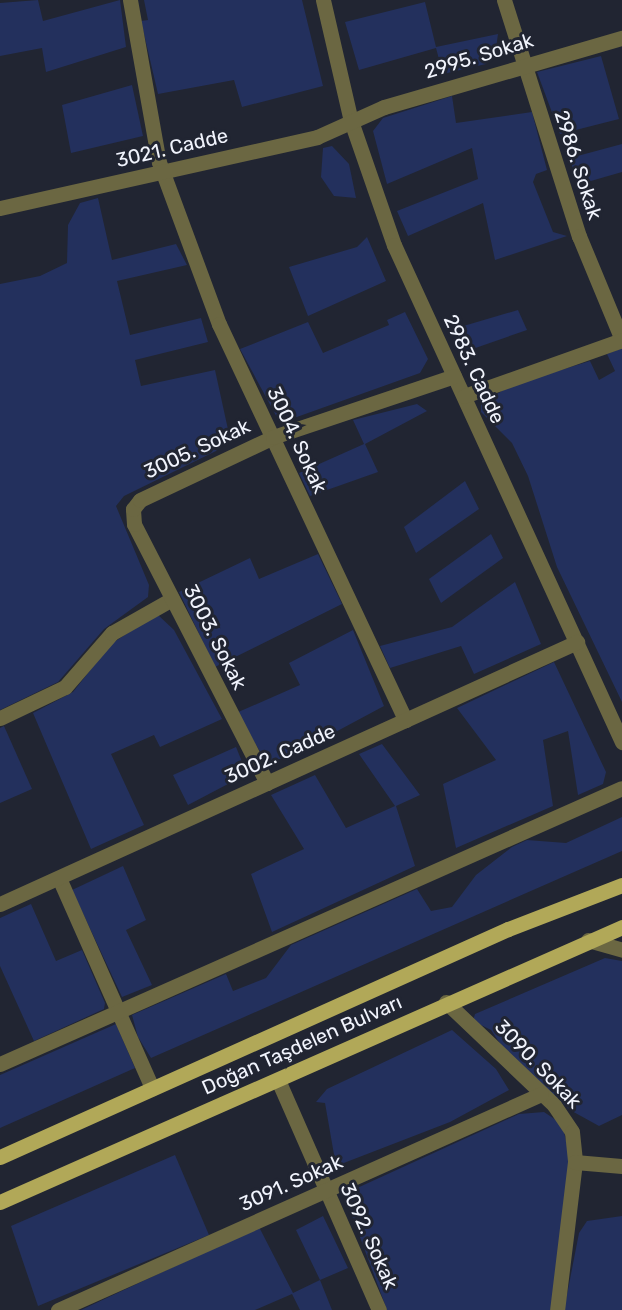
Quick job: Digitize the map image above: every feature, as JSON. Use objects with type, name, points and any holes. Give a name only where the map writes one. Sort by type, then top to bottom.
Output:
[{"type":"main road","name":"Doğan Taşdelen Bulvarı","points":[[0,1157],[518,925],[622,885]]},
{"type":"main road","name":"Doğan Taşdelen Bulvarı","points":[[0,1202],[278,1080],[446,1002],[622,927]]},
{"type":"street","name":"3004. Sokak","points":[[130,0],[164,172],[219,324],[405,720]]},
{"type":"street","name":"2983. Cadde","points":[[322,0],[351,121],[394,244],[622,742]]},
{"type":"street","name":"2986. Sokak","points":[[504,0],[522,64],[579,236],[622,340]]},
{"type":"street","name":"2995. Sokak","points":[[351,121],[522,64],[622,38]]},
{"type":"street","name":"3021. Cadde","points":[[0,208],[317,137],[351,121]]},
{"type":"street","points":[[464,396],[622,340]]},
{"type":"street","name":"3005. Sokak","points":[[133,509],[140,500],[273,437],[454,376]]},
{"type":"street","name":"3003. Sokak","points":[[133,509],[134,524],[267,783]]},
{"type":"street","points":[[0,718],[65,687],[112,633],[172,599]]},
{"type":"street","name":"3002. Cadde","points":[[0,904],[577,642]]},
{"type":"street","points":[[0,1064],[622,788]]},
{"type":"street","points":[[59,878],[152,1088]]},
{"type":"street","points":[[588,940],[622,950]]},
{"type":"street","name":"3090. Sokak","points":[[446,1002],[542,1094],[568,1124],[575,1162],[557,1310]]},
{"type":"street","name":"3092. Sokak","points":[[278,1080],[379,1310]]},
{"type":"street","name":"3091. Sokak","points":[[58,1310],[542,1094]]},
{"type":"street","points":[[575,1162],[622,1166]]},
{"type":"shaded area","points":[[38,0],[43,21],[120,0],[126,47],[46,72],[42,48],[0,56],[0,3]]},
{"type":"shaded area","points":[[144,0],[302,0],[323,86],[242,107],[234,80],[158,94],[141,21],[148,20]]},
{"type":"shaded area","points":[[425,2],[436,47],[498,34],[495,55],[486,64],[443,74],[436,48],[359,70],[345,22]]},
{"type":"shaded area","points":[[601,56],[619,119],[560,134],[537,72]]},
{"type":"shaded area","points":[[132,85],[143,136],[71,153],[62,105]]},
{"type":"shaded area","points":[[452,96],[456,123],[532,112],[547,170],[536,174],[533,182],[553,232],[567,236],[495,260],[483,203],[408,236],[397,211],[478,179],[472,148],[387,184],[373,131],[383,118]]},
{"type":"shaded area","points":[[622,144],[622,172],[577,185],[570,158]]},
{"type":"shaded area","points":[[332,146],[349,164],[356,198],[334,196],[321,177],[323,148]]},
{"type":"shaded area","points":[[98,198],[112,260],[176,244],[187,265],[117,281],[130,335],[201,318],[208,342],[135,360],[141,386],[215,370],[229,434],[216,451],[124,496],[116,506],[149,585],[148,597],[104,629],[58,682],[0,710],[0,284],[40,276],[67,263],[68,225],[80,203]]},
{"type":"shaded area","points":[[367,237],[386,281],[308,316],[289,267],[357,247]]},
{"type":"shaded area","points":[[518,310],[527,330],[461,353],[450,330]]},
{"type":"shaded area","points":[[405,312],[428,359],[420,373],[280,423],[240,349],[308,322],[323,353],[389,325],[387,320]]},
{"type":"shaded area","points":[[622,348],[622,702],[557,567],[528,476],[512,443],[481,412],[481,403],[512,385],[590,361],[599,380],[615,371],[607,354]]},
{"type":"shaded area","points":[[417,404],[427,411],[365,444],[378,472],[310,496],[299,473],[364,444],[353,420]]},
{"type":"shaded area","points":[[465,481],[479,509],[416,553],[404,527]]},
{"type":"shaded area","points":[[491,534],[503,558],[441,603],[429,579]]},
{"type":"shaded area","points":[[318,554],[342,604],[215,667],[179,592],[250,558],[259,579]]},
{"type":"shaded area","points":[[515,582],[541,644],[474,674],[461,646],[390,668],[380,646],[452,627]]},
{"type":"shaded area","points":[[157,614],[174,630],[222,719],[160,747],[154,735],[111,754],[144,825],[91,849],[33,713],[73,692],[111,644]]},
{"type":"shaded area","points":[[353,630],[384,706],[287,758],[266,761],[236,713],[300,685],[289,663]]},
{"type":"shaded area","points":[[554,662],[606,772],[603,784],[578,795],[568,731],[543,740],[553,806],[456,848],[443,784],[496,760],[457,708]]},
{"type":"shaded area","points":[[4,726],[32,789],[0,803],[0,728]]},
{"type":"shaded area","points":[[382,744],[420,795],[396,806],[415,866],[272,932],[251,874],[304,849],[271,795],[315,775],[346,828],[395,806],[359,754]]},
{"type":"shaded area","points":[[236,747],[247,774],[188,805],[173,775]]},
{"type":"shaded area","points":[[622,817],[622,851],[151,1058],[138,1037],[132,1015],[226,974],[233,991],[266,978],[291,945],[417,889],[431,911],[452,907],[476,875],[512,847],[527,840],[566,843]]},
{"type":"shaded area","points":[[123,866],[146,920],[126,930],[152,985],[122,997],[72,890]]},
{"type":"shaded area","points":[[31,904],[56,961],[82,950],[105,1003],[104,1009],[34,1041],[0,966],[0,918]]},
{"type":"shaded area","points":[[605,958],[622,961],[622,1115],[599,1126],[570,1110],[505,1051],[491,1030],[473,1021],[475,1014]]},
{"type":"shaded area","points":[[116,1024],[135,1068],[0,1128],[0,1075]]},
{"type":"shaded area","points":[[452,1030],[496,1069],[509,1090],[450,1122],[336,1166],[325,1103],[316,1102],[327,1089]]},
{"type":"shaded area","points":[[544,1112],[562,1124],[571,1161],[552,1310],[387,1310],[344,1194],[519,1114]]},
{"type":"shaded area","points":[[175,1155],[209,1235],[38,1306],[11,1226]]},
{"type":"shaded area","points":[[323,1216],[348,1268],[320,1280],[296,1230]]},
{"type":"shaded area","points":[[622,1216],[622,1310],[564,1310],[579,1233],[587,1221]]},
{"type":"shaded area","points":[[259,1227],[293,1293],[320,1280],[332,1310],[300,1310],[292,1294],[255,1310],[81,1310]]}]
